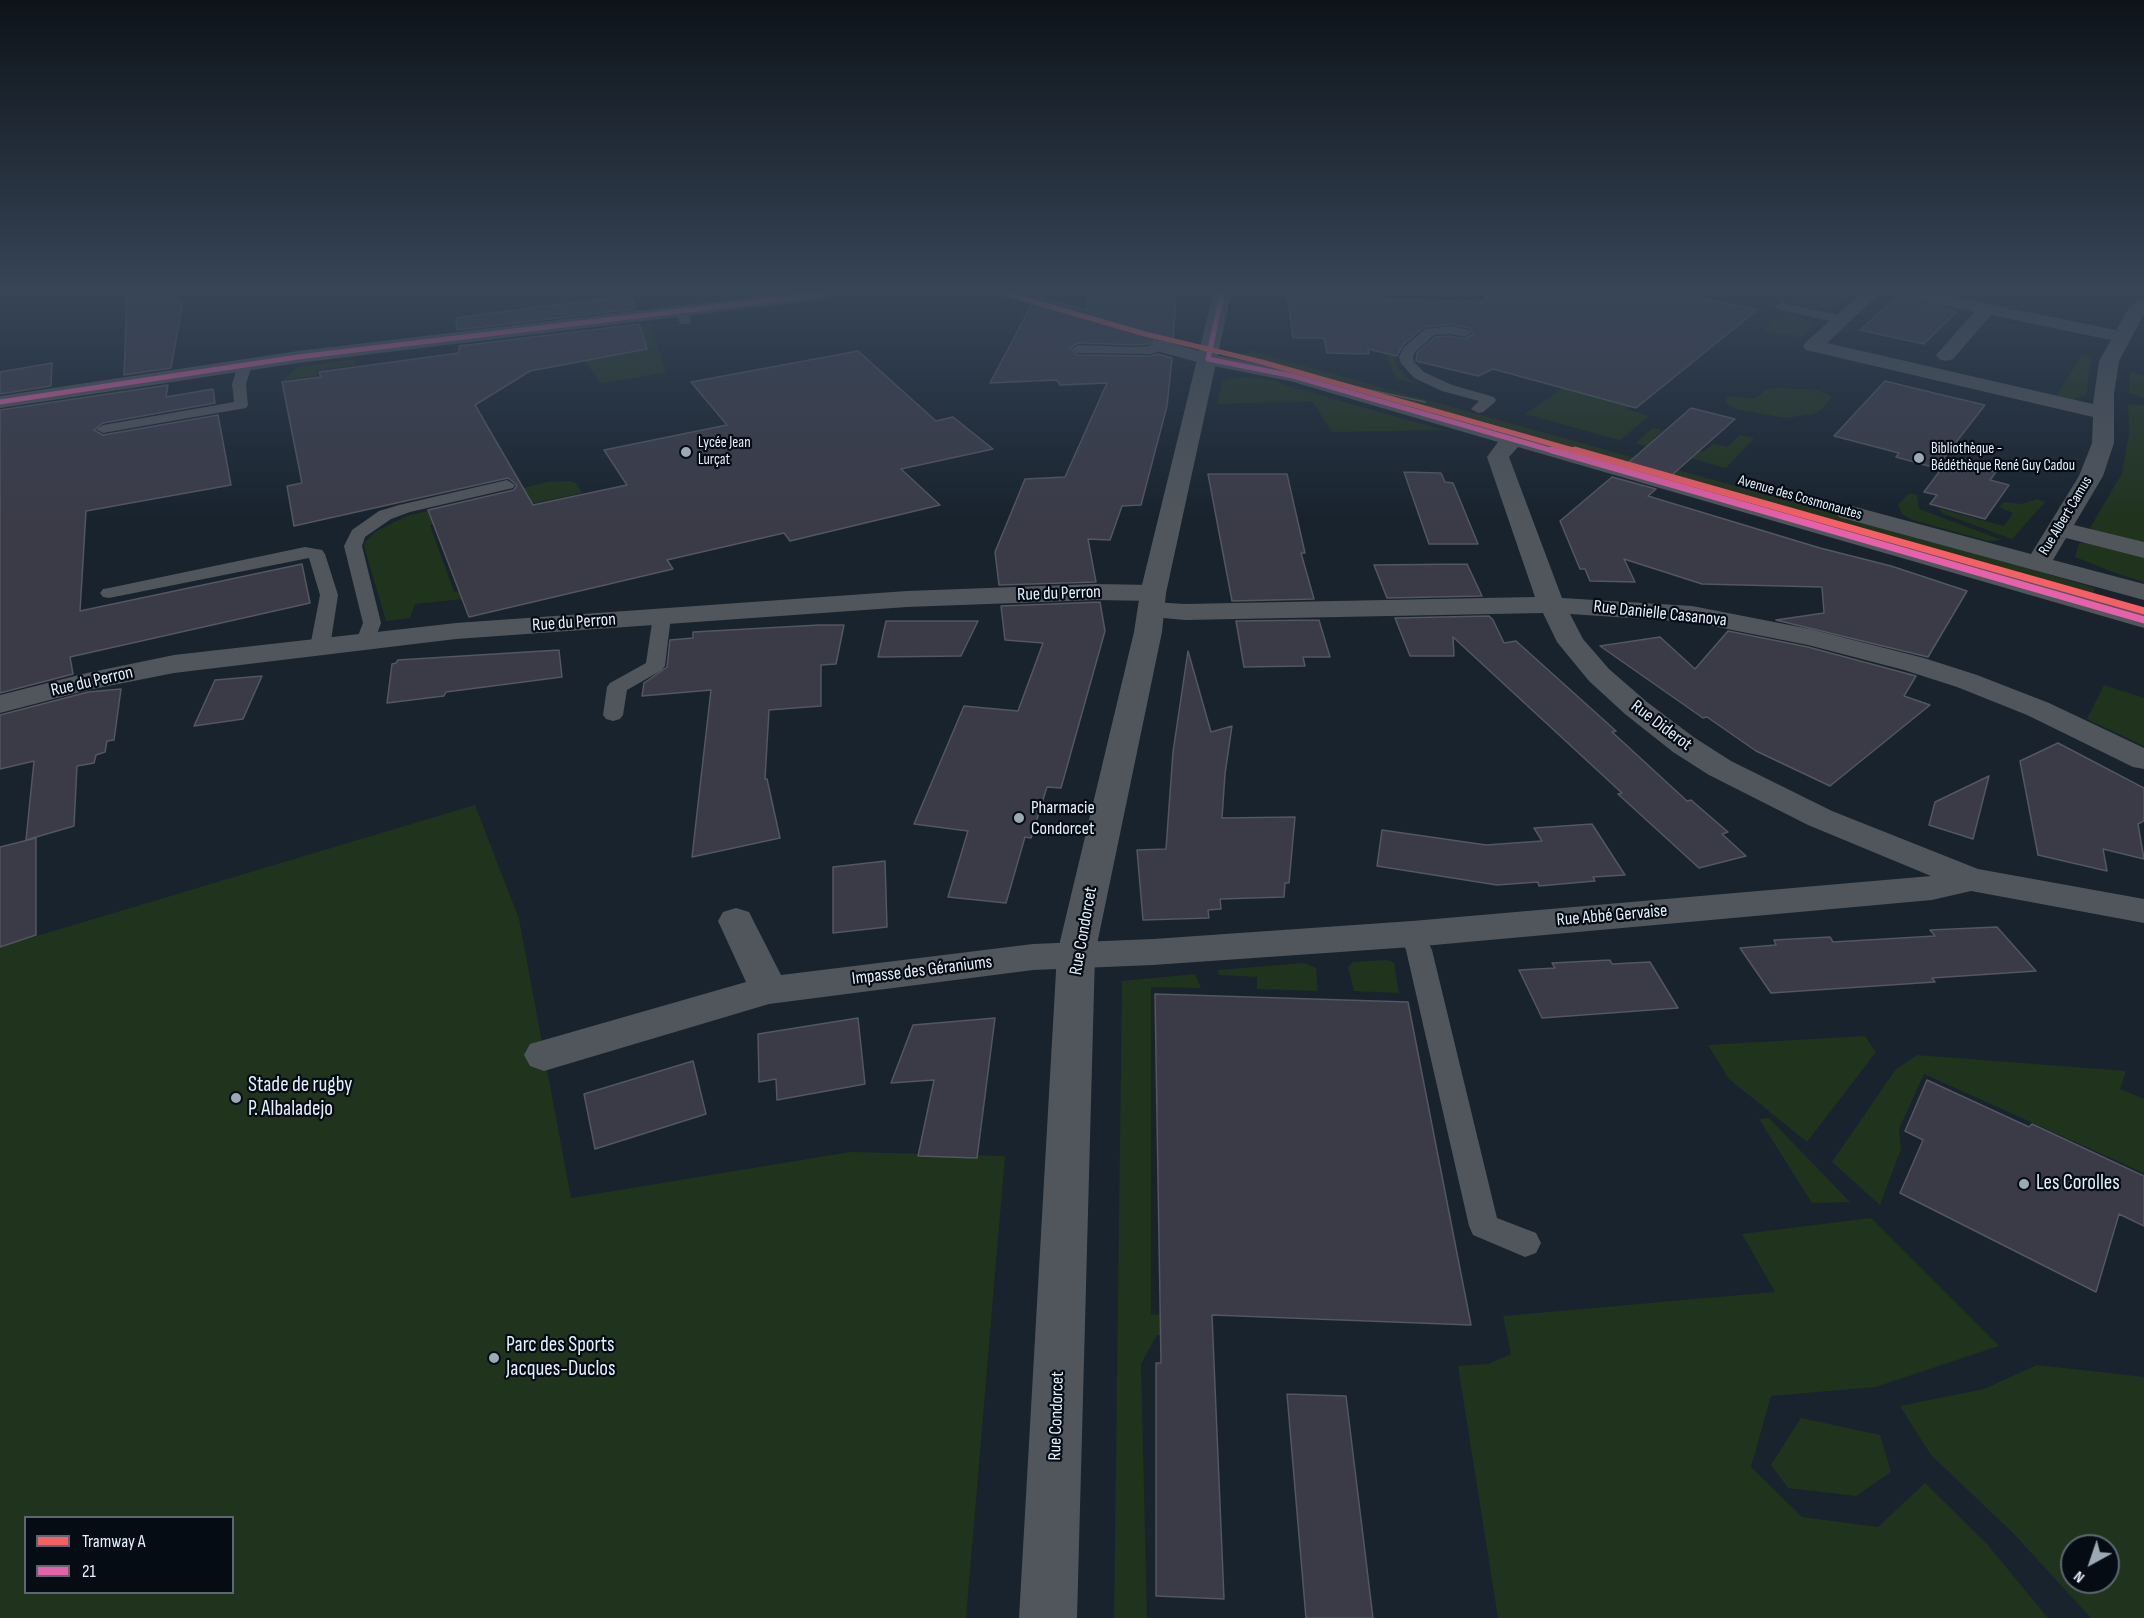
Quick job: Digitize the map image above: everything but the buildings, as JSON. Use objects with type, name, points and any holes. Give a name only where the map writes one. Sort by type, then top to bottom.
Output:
[{"type":"street","points":[[0,402],[209,370]]},
{"type":"street","name":"Rue Condorcet","points":[[1048,1618],[1076,954],[1153,601],[1211,370]]},
{"type":"street","name":"Avenue des Cosmonautes","points":[[1277,370],[1513,440],[2144,620]]},
{"type":"street","name":"Avenue des Cosmonautes","points":[[1337,370],[1752,485]]},
{"type":"street","points":[[1915,370],[2104,413]]},
{"type":"street","name":"Rue Albert Camus","points":[[2039,562],[2091,476],[2103,443],[2108,370]]},
{"type":"street","name":"Rue Diderot","points":[[1513,440],[1502,449],[1498,457],[1545,591],[1571,642],[1599,675],[1636,708],[1702,756],[1758,789],[1820,818],[1971,879]]},
{"type":"street","name":"Avenue des Cosmonautes","points":[[1832,507],[2144,592]]},
{"type":"street","points":[[2059,529],[2144,550]]},
{"type":"street","name":"Rue du Perron","points":[[0,704],[87,682],[174,664],[456,631],[908,599],[1095,592],[1153,601]]},
{"type":"street","name":"Rue Danielle Casanova","points":[[1153,601],[1185,612],[1552,605],[1692,615],[1756,625],[1852,646],[1914,664],[2000,694],[2078,727],[2144,760]]},
{"type":"street","name":"Rue Abbé Gervaise","points":[[1076,954],[1153,952],[1412,933],[1932,888],[1971,879],[2144,911]]},
{"type":"street","points":[[736,921],[769,990]]},
{"type":"street","name":"Impasse des Géraniums","points":[[544,1055],[769,990],[1033,957],[1076,954]]},
{"type":"lane","points":[[102,429],[241,405],[239,384],[243,370]]},
{"type":"lane","points":[[1414,370],[1425,378],[1447,388],[1489,400],[1478,409]]},
{"type":"lane","points":[[366,641],[372,623],[352,546],[358,534],[385,515],[405,508],[507,485]]},
{"type":"lane","points":[[109,593],[305,552],[316,554],[328,595],[320,647]]},
{"type":"lane","points":[[613,715],[617,687],[655,666],[662,616]]},
{"type":"lane","points":[[1412,933],[1419,951],[1484,1226],[1525,1243]]},
{"type":"green space","points":[[295,370],[321,370],[317,370],[316,376],[282,380]]},
{"type":"green space","points":[[591,370],[665,370],[666,372],[601,384]]},
{"type":"green space","points":[[1280,370],[1317,370],[1983,555],[2095,588],[2090,598]]},
{"type":"green space","points":[[1392,370],[1400,370],[1407,378],[1421,385],[1396,379]]},
{"type":"green space","points":[[2073,370],[2089,370],[2086,395],[2074,399],[2056,396]]},
{"type":"green space","points":[[2130,372],[2144,375],[2144,398],[2129,393]]},
{"type":"green space","points":[[1244,377],[1276,381],[1443,430],[1332,432],[1312,401],[1217,404],[1222,382]]},
{"type":"green space","points":[[1563,388],[1629,406],[1626,409],[1649,416],[1620,440],[1525,414]]},
{"type":"green space","points":[[1768,389],[1818,390],[1832,397],[1823,408],[1814,414],[1785,418],[1736,409],[1727,404],[1725,400],[1729,396],[1754,399]]},
{"type":"green space","points":[[2128,404],[2144,406],[2144,546],[2097,534],[2090,528],[2122,473],[2129,434]]},
{"type":"green space","points":[[1653,428],[1663,430],[1654,438],[1703,452],[1713,444],[1727,447],[1740,435],[1754,438],[1726,468],[1635,443]]},
{"type":"green space","points":[[548,482],[576,483],[582,493],[430,525],[454,592],[551,570],[559,589],[415,604],[410,618],[386,621],[364,546],[375,532],[407,516]]},
{"type":"green space","points":[[1909,493],[1917,495],[1919,509],[2002,540],[1988,541],[1910,519],[1902,514],[1898,505]]},
{"type":"green space","points":[[2037,499],[2045,502],[2012,539],[1944,514],[1937,508],[2004,526],[2013,513],[1999,507],[2004,502],[2022,504]]},
{"type":"green space","points":[[2079,543],[2091,543],[2144,557],[2144,582],[2075,557]]},
{"type":"green space","points":[[2104,685],[2144,698],[2144,746],[2087,719]]},
{"type":"green space","name":"Parc des Sports Jacques-Duclos","points":[[475,805],[519,919],[571,1198],[850,1152],[1005,1156],[966,1618],[0,1618],[0,947]]},
{"type":"green space","points":[[1386,960],[1394,962],[1399,993],[1354,991],[1348,967],[1353,962]]},
{"type":"green space","points":[[1305,963],[1316,968],[1318,991],[1257,989],[1257,977],[1219,975],[1217,970]]},
{"type":"green space","points":[[1195,974],[1201,988],[1151,987],[1151,1314],[1203,1319],[1206,1337],[1157,1335],[1141,1364],[1147,1618],[1114,1618],[1122,981]]},
{"type":"green space","points":[[1865,1036],[1876,1052],[1807,1142],[1729,1079],[1708,1045]]},
{"type":"green space","points":[[1917,1055],[2126,1071],[2120,1089],[2144,1099],[2144,1173],[1924,1074],[1899,1129],[1901,1149],[1880,1205],[1832,1162],[1896,1069]]},
{"type":"green space","points":[[1769,1118],[1850,1202],[1812,1203],[1759,1119]]},
{"type":"green space","points":[[1871,1218],[1999,1346],[1876,1387],[1771,1396],[1751,1467],[1802,1517],[1878,1527],[1925,1483],[1987,1544],[2048,1618],[1498,1618],[1458,1366],[1488,1364],[1511,1354],[1503,1316],[1775,1292],[1742,1234]]},
{"type":"green space","points":[[2037,1365],[2144,1377],[2144,1618],[2091,1618],[2069,1594],[2120,1594],[2120,1534],[2060,1534],[2060,1584],[2014,1534],[1931,1455],[1900,1406],[1984,1389]]},
{"type":"green space","points":[[1801,1418],[1880,1435],[1891,1472],[1856,1496],[1788,1488],[1771,1465]]},
{"type":"tram line","name":"A","points":[[1289,370],[2144,611]]},
{"type":"tram line","points":[[1329,381],[1425,402]]},
{"type":"transit line","name":"21","points":[[0,402],[215,370]]},
{"type":"transit line","name":"21","points":[[1261,370],[1293,376],[2144,620]]},
{"type":"place","name":"Lycée Jean Lurçat","points":[[686,452]]},
{"type":"place","name":"Bibliothèque - Bédéthèque René Guy Cadou","points":[[1919,458]]},
{"type":"place","name":"Pharmacie Condorcet","points":[[1019,818]]},
{"type":"place","name":"Stade de rugby P. Albaladejo","points":[[236,1098]]},
{"type":"place","name":"Les Corolles","points":[[2024,1184]]},
{"type":"place","name":"Parc des Sports Jacques-Duclos","points":[[494,1358]]}]
